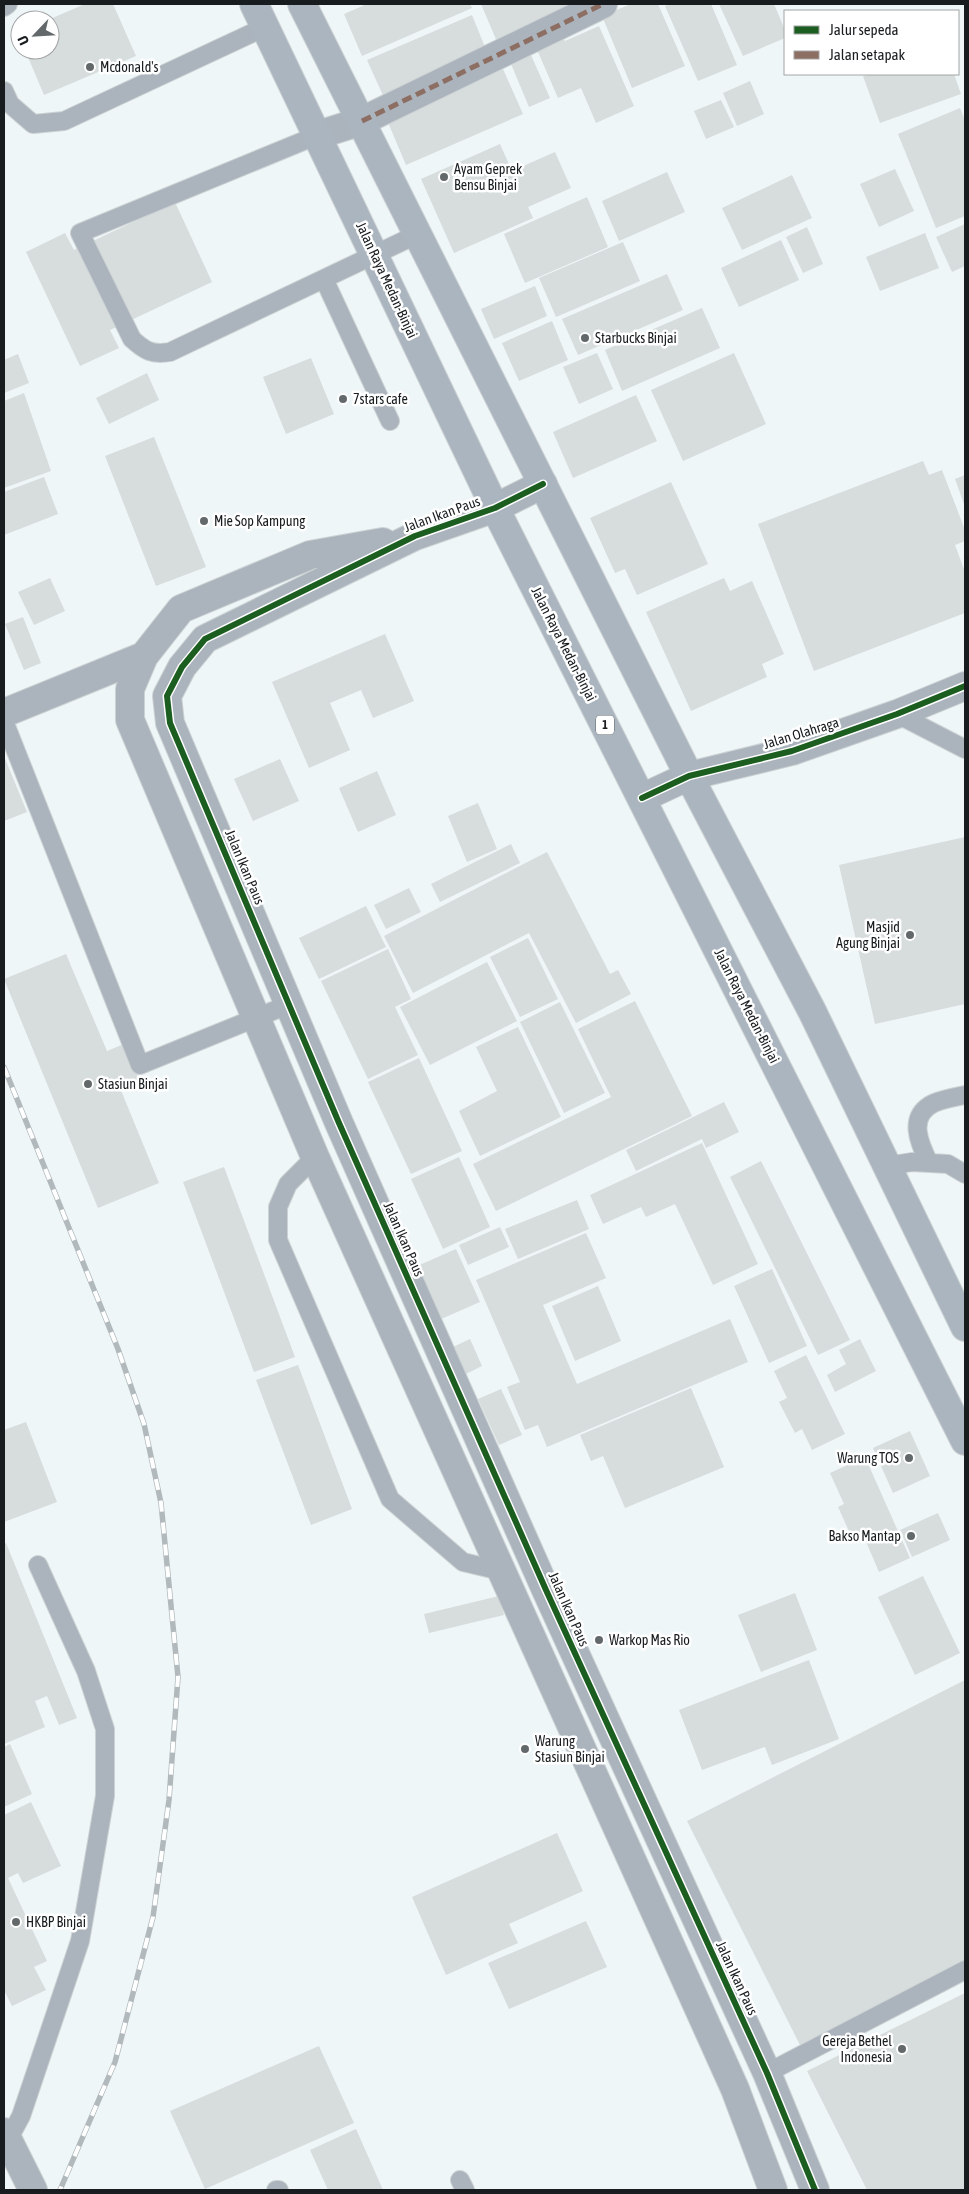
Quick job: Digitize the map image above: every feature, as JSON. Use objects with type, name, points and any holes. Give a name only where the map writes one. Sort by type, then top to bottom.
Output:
[{"type":"main road","points":[[302,4],[689,776],[812,1011],[965,1327]]},
{"type":"main road","name":"Jalan Raya Medan-Binjai","points":[[260,15],[495,508],[965,1441]]},
{"type":"street","points":[[318,135],[362,121],[603,4]]},
{"type":"street","name":"Jalan Ikan Paus","points":[[544,484],[495,508],[415,536],[205,639],[182,667],[167,696],[170,723],[339,1123],[550,1599],[767,2073],[815,2190]]},
{"type":"street","name":"Jalan Ikan Paus","points":[[415,536],[310,555],[181,609],[144,656],[130,689],[130,720],[315,1157],[735,2089],[773,2190]]},
{"type":"street","points":[[4,713],[144,656]]},
{"type":"street","name":"Jalan Olahraga","points":[[642,798],[689,776],[792,751],[897,714],[965,686]]},
{"type":"street","points":[[410,1366],[440,1350]]},
{"type":"street","points":[[5,2140],[33,2190]]},
{"type":"lane","points":[[4,7],[8,4]]},
{"type":"lane","points":[[4,91],[10,104],[33,124],[64,121],[260,15]]},
{"type":"lane","points":[[318,135],[80,234],[132,339],[142,348],[156,354],[170,352],[418,234]]},
{"type":"lane","points":[[324,278],[390,421]]},
{"type":"lane","points":[[897,714],[965,749]]},
{"type":"lane","points":[[4,721],[140,1065],[290,1004]]},
{"type":"lane","points":[[928,1163],[916,1134],[920,1116],[933,1104],[965,1095]]},
{"type":"lane","points":[[315,1157],[288,1184],[278,1207],[278,1240],[390,1499],[463,1562],[501,1571]]},
{"type":"lane","points":[[888,1166],[912,1162],[948,1164],[965,1174]]},
{"type":"lane","points":[[5,2140],[21,2116],[80,1941],[105,1796],[105,1729],[86,1671],[38,1565]]},
{"type":"lane","points":[[767,2073],[965,1970]]},
{"type":"building","points":[[85,4],[113,4],[136,56],[44,95],[29,60],[60,60],[60,15]]},
{"type":"building","points":[[367,4],[470,4],[472,8],[362,56],[344,14]]},
{"type":"building","points":[[481,4],[590,4],[498,44]]},
{"type":"building","points":[[631,4],[658,4],[685,66],[632,88],[602,16]]},
{"type":"building","points":[[670,4],[711,4],[737,65],[698,81],[665,6]]},
{"type":"building","points":[[719,4],[774,4],[784,28],[784,38],[743,56]]},
{"type":"building","points":[[472,15],[489,57],[386,102],[367,60]]},
{"type":"building","points":[[599,26],[634,106],[596,123],[581,88],[558,98],[535,45],[562,34],[565,41]]},
{"type":"building","points":[[531,55],[550,98],[529,107],[511,64]]},
{"type":"building","points":[[503,69],[523,114],[406,165],[387,120]]},
{"type":"building","points":[[954,75],[961,94],[880,123],[863,76]]},
{"type":"building","points":[[750,81],[764,114],[737,126],[723,93]]},
{"type":"building","points":[[721,100],[734,127],[706,139],[694,111]]},
{"type":"building","points":[[960,108],[965,120],[965,216],[936,228],[898,134]]},
{"type":"building","points":[[500,144],[512,171],[555,152],[571,188],[528,207],[533,218],[454,253],[421,179]]},
{"type":"building","points":[[895,169],[914,211],[879,227],[860,184]]},
{"type":"building","points":[[667,172],[685,212],[619,241],[602,201]]},
{"type":"building","points":[[792,175],[812,218],[742,250],[722,208]]},
{"type":"building","points":[[587,197],[608,247],[525,283],[504,234]]},
{"type":"building","points":[[175,202],[212,282],[110,330],[119,348],[80,366],[26,252],[65,233],[74,250]]},
{"type":"building","points":[[965,224],[965,266],[952,272],[936,237]]},
{"type":"building","points":[[807,227],[823,264],[803,273],[786,237]]},
{"type":"building","points":[[925,233],[939,268],[880,291],[866,257]]},
{"type":"building","points":[[781,240],[799,280],[739,307],[721,268]]},
{"type":"building","points":[[623,242],[640,281],[556,317],[539,278]]},
{"type":"building","points":[[667,274],[683,310],[578,355],[562,319]]},
{"type":"building","points":[[535,286],[547,316],[494,339],[481,309]]},
{"type":"building","points":[[702,308],[720,348],[622,391],[605,350]]},
{"type":"building","points":[[552,321],[568,360],[519,381],[502,343]]},
{"type":"building","points":[[597,353],[613,389],[579,404],[563,367]]},
{"type":"building","points":[[734,353],[766,424],[683,461],[651,390]]},
{"type":"building","points":[[18,354],[29,383],[4,393],[4,360]]},
{"type":"building","points":[[311,358],[334,414],[286,434],[263,377]]},
{"type":"building","points":[[147,373],[159,400],[109,424],[96,398]]},
{"type":"building","points":[[24,393],[51,471],[4,488],[4,401]]},
{"type":"building","points":[[636,395],[657,441],[573,478],[553,432]]},
{"type":"building","points":[[154,437],[206,567],[156,586],[105,456]]},
{"type":"building","points":[[923,461],[929,475],[942,470],[965,530],[965,541],[955,545],[965,572],[965,613],[814,671],[758,524]]},
{"type":"building","points":[[965,475],[965,507],[955,479]]},
{"type":"building","points":[[44,477],[58,514],[4,535],[4,492]]},
{"type":"building","points":[[671,482],[708,564],[637,595],[625,569],[615,573],[590,518]]},
{"type":"building","points":[[50,578],[65,611],[34,625],[18,592]]},
{"type":"building","points":[[724,578],[730,591],[752,581],[784,654],[762,664],[767,677],[691,711],[646,612]]},
{"type":"building","points":[[23,617],[41,663],[24,670],[5,624]]},
{"type":"building","points":[[385,634],[414,701],[373,718],[361,690],[330,703],[350,750],[309,768],[272,682]]},
{"type":"building","points":[[4,756],[27,812],[4,821]]},
{"type":"building","points":[[280,759],[299,801],[253,821],[234,779]]},
{"type":"building","points":[[377,771],[396,815],[358,832],[339,788]]},
{"type":"building","points":[[478,803],[497,849],[467,862],[448,816]]},
{"type":"building","name":"Masjid Agung Binjai","points":[[965,837],[965,1004],[875,1024],[839,865]]},
{"type":"building","points":[[511,844],[520,863],[440,902],[431,884]]},
{"type":"building","points":[[547,852],[610,974],[618,970],[631,994],[576,1023],[529,933],[413,993],[384,936]]},
{"type":"building","points":[[409,888],[421,912],[386,929],[374,905]]},
{"type":"building","points":[[366,906],[386,947],[319,979],[299,938]]},
{"type":"building","points":[[528,938],[558,999],[520,1017],[490,957]]},
{"type":"building","points":[[388,949],[411,999],[395,1007],[418,1055],[368,1079],[321,981]]},
{"type":"building","name":"Stasiun Binjai","points":[[66,954],[107,1051],[124,1044],[139,1080],[120,1088],[159,1183],[98,1208],[4,979]]},
{"type":"building","points":[[487,962],[517,1021],[430,1065],[400,1007]]},
{"type":"building","points":[[635,1001],[692,1116],[496,1211],[473,1164],[611,1097],[578,1029]]},
{"type":"building","points":[[560,1002],[605,1093],[564,1113],[520,1022]]},
{"type":"building","points":[[518,1027],[561,1117],[480,1156],[459,1111],[497,1091],[476,1047]]},
{"type":"building","points":[[419,1058],[462,1151],[411,1174],[368,1082]]},
{"type":"building","points":[[724,1102],[739,1132],[706,1148],[702,1139],[636,1171],[626,1150]]},
{"type":"building","points":[[702,1143],[758,1264],[713,1285],[675,1204],[646,1217],[641,1207],[603,1224],[590,1195]]},
{"type":"building","points":[[459,1157],[490,1227],[443,1249],[411,1179]]},
{"type":"building","points":[[761,1161],[850,1340],[818,1355],[730,1177]]},
{"type":"building","points":[[224,1167],[295,1357],[254,1372],[183,1182]]},
{"type":"building","points":[[577,1200],[589,1229],[518,1259],[505,1229]]},
{"type":"building","points":[[500,1227],[509,1247],[468,1265],[459,1245]]},
{"type":"building","points":[[586,1233],[606,1278],[543,1305],[577,1384],[730,1319],[748,1362],[547,1447],[538,1425],[525,1430],[507,1387],[520,1382],[476,1280]]},
{"type":"building","points":[[456,1249],[480,1302],[432,1323],[415,1267]]},
{"type":"building","points":[[772,1269],[807,1346],[769,1363],[734,1286]]},
{"type":"building","points":[[598,1286],[621,1341],[575,1361],[552,1306]]},
{"type":"building","points":[[470,1339],[482,1366],[464,1375],[451,1348]]},
{"type":"building","points":[[860,1339],[876,1371],[835,1392],[827,1375],[846,1364],[839,1350]]},
{"type":"building","points":[[806,1355],[845,1434],[812,1450],[802,1429],[795,1433],[779,1402],[787,1398],[774,1371]]},
{"type":"building","points":[[298,1365],[352,1509],[311,1525],[256,1380]]},
{"type":"building","points":[[691,1388],[724,1467],[625,1508],[603,1456],[591,1461],[580,1435]]},
{"type":"building","points":[[501,1389],[522,1435],[499,1445],[478,1399]]},
{"type":"building","points":[[26,1422],[57,1502],[4,1522],[4,1430]]},
{"type":"building","points":[[910,1431],[930,1476],[893,1493],[873,1448]]},
{"type":"building","points":[[865,1457],[910,1558],[879,1572],[864,1537],[854,1542],[838,1507],[844,1504],[830,1473]]},
{"type":"building","points":[[938,1513],[950,1540],[912,1557],[900,1530]]},
{"type":"building","points":[[6,1543],[77,1718],[59,1725],[47,1696],[35,1701],[45,1727],[4,1744],[4,1544]]},
{"type":"building","points":[[923,1576],[960,1653],[915,1675],[878,1597]]},
{"type":"building","points":[[795,1593],[817,1650],[761,1672],[738,1615]]},
{"type":"building","points":[[499,1596],[504,1615],[429,1633],[424,1614]]},
{"type":"building","points":[[809,1660],[839,1739],[772,1765],[765,1747],[702,1770],[679,1710]]},
{"type":"building","points":[[965,1680],[965,1962],[800,2045],[687,1821]]},
{"type":"building","points":[[10,1744],[32,1794],[4,1807],[4,1747]]},
{"type":"building","name":"HKBP Binjai","points":[[31,1802],[61,1866],[23,1883],[18,1873],[8,1878],[47,1961],[34,1967],[46,1990],[12,2006],[4,1990],[4,1815]]},
{"type":"building","points":[[557,1833],[583,1891],[509,1924],[518,1943],[446,1975],[412,1897]]},
{"type":"building","points":[[586,1921],[607,1967],[509,2009],[488,1963]]},
{"type":"building","points":[[965,1993],[965,2190],[867,2190],[807,2071]]},
{"type":"building","points":[[319,2046],[354,2123],[205,2189],[170,2111]]},
{"type":"building","points":[[356,2129],[383,2190],[328,2190],[310,2150]]},
{"type":"railway","points":[[4,1067],[118,1349],[144,1424],[161,1503],[178,1677],[169,1800],[153,1917],[115,2062],[60,2190]]},
{"type":"marked path","points":[[362,121],[603,4]]},
{"type":"cycle path","points":[[543,484],[495,508],[415,536],[205,639],[182,667],[167,696],[170,723],[339,1123],[546,1590],[767,2073],[815,2190]]},
{"type":"cycle path","points":[[642,798],[689,776],[792,751],[897,714],[965,686]]},
{"type":"place","name":"Mcdonald's","points":[[90,67]]},
{"type":"place","name":"Ayam Geprek Bensu Binjai","points":[[444,177]]},
{"type":"place","name":"Starbucks Binjai","points":[[585,338]]},
{"type":"place","name":"7stars cafe","points":[[343,399]]},
{"type":"place","name":"Mie Sop Kampung","points":[[204,521]]},
{"type":"place","name":"Masjid Agung Binjai","points":[[910,935]]},
{"type":"place","name":"Stasiun Binjai","points":[[88,1084]]},
{"type":"place","name":"Warung TOS","points":[[909,1458]]},
{"type":"place","name":"Bakso Mantap","points":[[911,1536]]},
{"type":"place","name":"Warkop Mas Rio","points":[[599,1640]]},
{"type":"place","name":"Warung Stasiun Binjai","points":[[525,1749]]},
{"type":"place","name":"HKBP Binjai","points":[[16,1922]]},
{"type":"place","name":"Gereja Bethel Indonesia","points":[[902,2049]]}]
